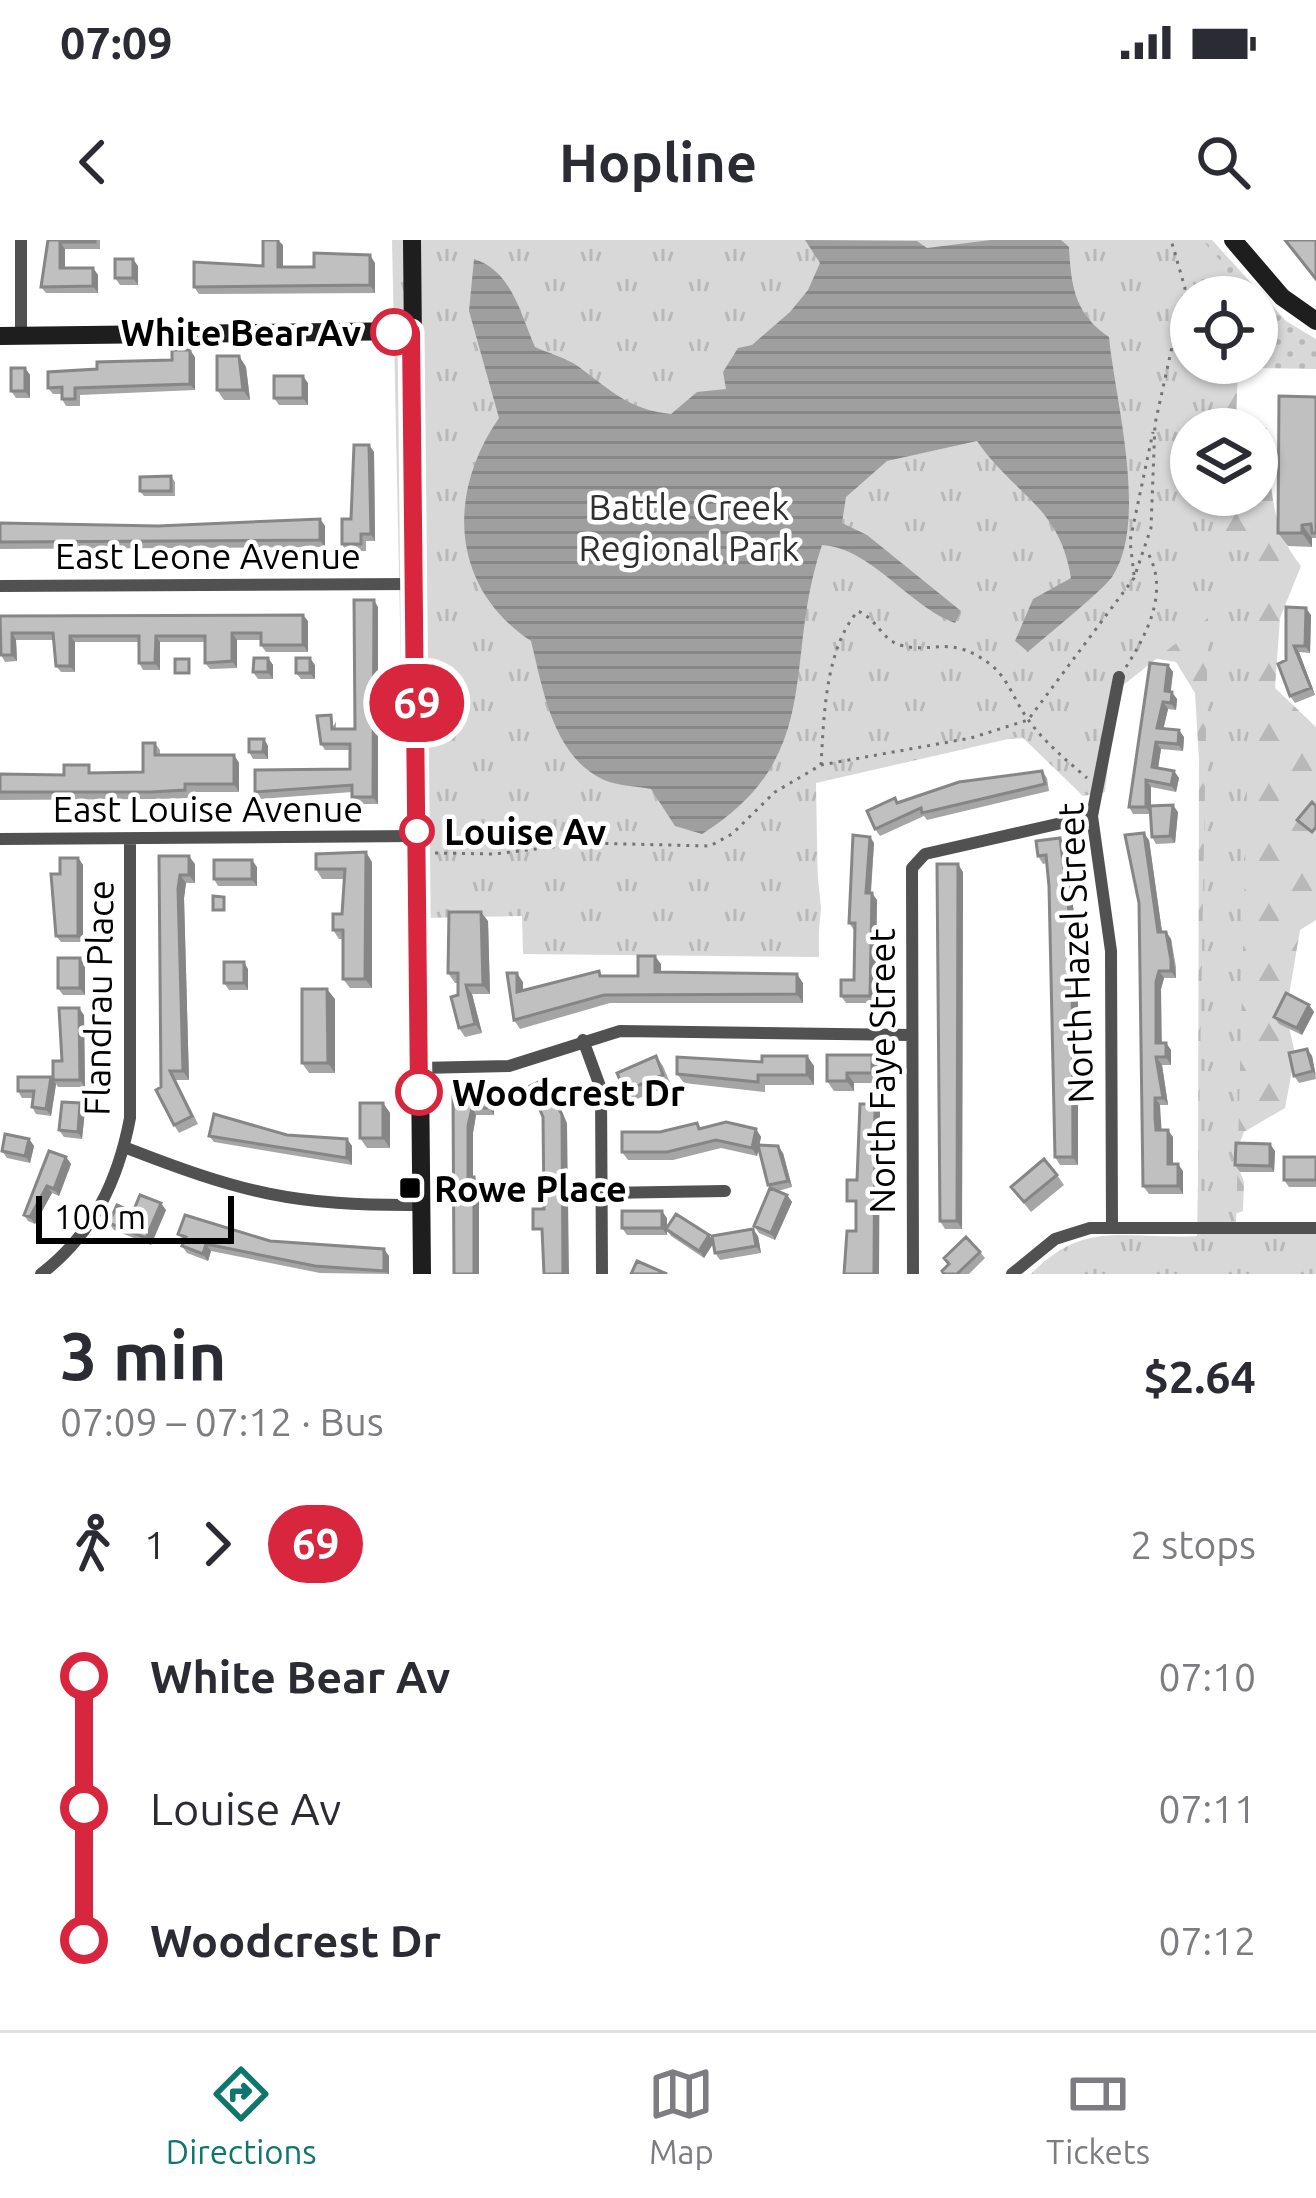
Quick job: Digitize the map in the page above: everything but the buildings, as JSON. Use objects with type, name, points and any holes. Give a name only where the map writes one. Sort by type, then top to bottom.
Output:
[{"type":"street","points":[[21,240],[10,336],[411,332]]},
{"type":"street","points":[[412,240],[422,1274]]},
{"type":"street","points":[[1233,240],[1282,297],[1316,321]]},
{"type":"street","name":"East Leone Avenue","points":[[0,586],[416,584]]},
{"type":"street","name":"North Hazel Street","points":[[1112,1228],[1111,952],[1093,816],[1119,677]]},
{"type":"street","name":"North Faye Street","points":[[913,1274],[912,868],[925,854],[1093,816]]},
{"type":"street","name":"East Louise Avenue","points":[[0,839],[417,836]]},
{"type":"street","name":"Flandrau Place","points":[[41,1274],[67,1252],[101,1205],[130,1118],[130,839]]},
{"type":"street","points":[[418,1068],[508,1066],[620,1031],[911,1036]]},
{"type":"street","points":[[583,1040],[601,1089],[602,1274]]},
{"type":"street","points":[[124,1147],[199,1178],[274,1199],[420,1205]]},
{"type":"street","points":[[602,1193],[725,1192]]},
{"type":"street","points":[[1012,1274],[1055,1238],[1112,1228],[1316,1228]]},
{"type":"path","points":[[1134,578],[1130,541],[1185,288],[1171,240]]},
{"type":"path","points":[[435,853],[494,854],[586,843],[710,846],[732,834],[775,792],[821,765],[971,738],[1028,720],[1134,578],[1145,548],[1155,488],[1155,424]]},
{"type":"path","points":[[1119,677],[1158,598],[1158,569],[1145,548]]},
{"type":"path","points":[[821,765],[831,679],[845,626],[858,611],[875,618],[888,639],[903,647],[934,643],[965,649],[991,665],[1028,720],[1097,787]]},
{"type":"green space","name":"Battle Creek Regional Park","points":[[392,240],[1202,240],[1225,266],[1225,276],[1170,276],[1170,384],[1225,384],[1224,408],[1170,408],[1170,516],[1224,516],[1224,547],[1253,553],[1236,1227],[1316,1228],[1316,1274],[1031,1274],[1051,1256],[1089,1238],[1197,1236],[1208,618],[1117,690],[1105,792],[1083,796],[1021,736],[816,783],[819,957],[523,954],[522,916],[421,918],[419,859],[405,859]]},
{"type":"green space","points":[[1165,240],[1212,240],[1245,276],[1181,276]]},
{"type":"green space","points":[[1278,312],[1316,339],[1316,369],[1278,368]]},
{"type":"green space","points":[[1170,369],[1170,384],[1237,384],[1236,408],[1170,408],[1170,516],[1277,516],[1301,566],[1280,618],[1275,688],[1316,727],[1316,920],[1300,930],[1286,1013],[1295,1054],[1285,1108],[1244,1132],[1234,1157],[1244,1182],[1243,1211],[1218,1220],[1198,1184],[1199,760],[1195,693],[1176,662],[1135,655],[1030,738],[818,745],[813,829],[821,908],[817,953],[439,585]]},
{"type":"shaded area","points":[[805,240],[917,241],[927,248],[991,240],[1061,240],[1069,247],[1077,298],[1089,319],[1109,337],[1127,460],[1128,525],[1112,577],[1028,652],[1015,641],[1033,599],[1071,578],[1057,534],[1046,517],[977,441],[887,461],[846,497],[842,523],[867,535],[961,611],[955,623],[938,615],[857,556],[822,545],[784,739],[768,772],[741,804],[702,834],[675,826],[651,789],[604,780],[573,755],[553,720],[531,641],[504,619],[472,567],[465,538],[470,477],[499,418],[469,311],[474,259],[506,283],[535,347],[574,364],[632,403],[671,414],[697,392],[726,389],[723,372],[738,348],[752,345],[808,290],[820,263]]},
{"type":"bus line","name":"69","points":[[394,332],[411,332],[419,1092]]},
{"type":"place","name":"White Bear Av","points":[[394,332]]},
{"type":"place","name":"Louise Av","points":[[417,831]]},
{"type":"place","name":"Woodcrest Dr","points":[[419,1092]]},
{"type":"place","name":"Rowe Place","points":[[410,1188]]}]
